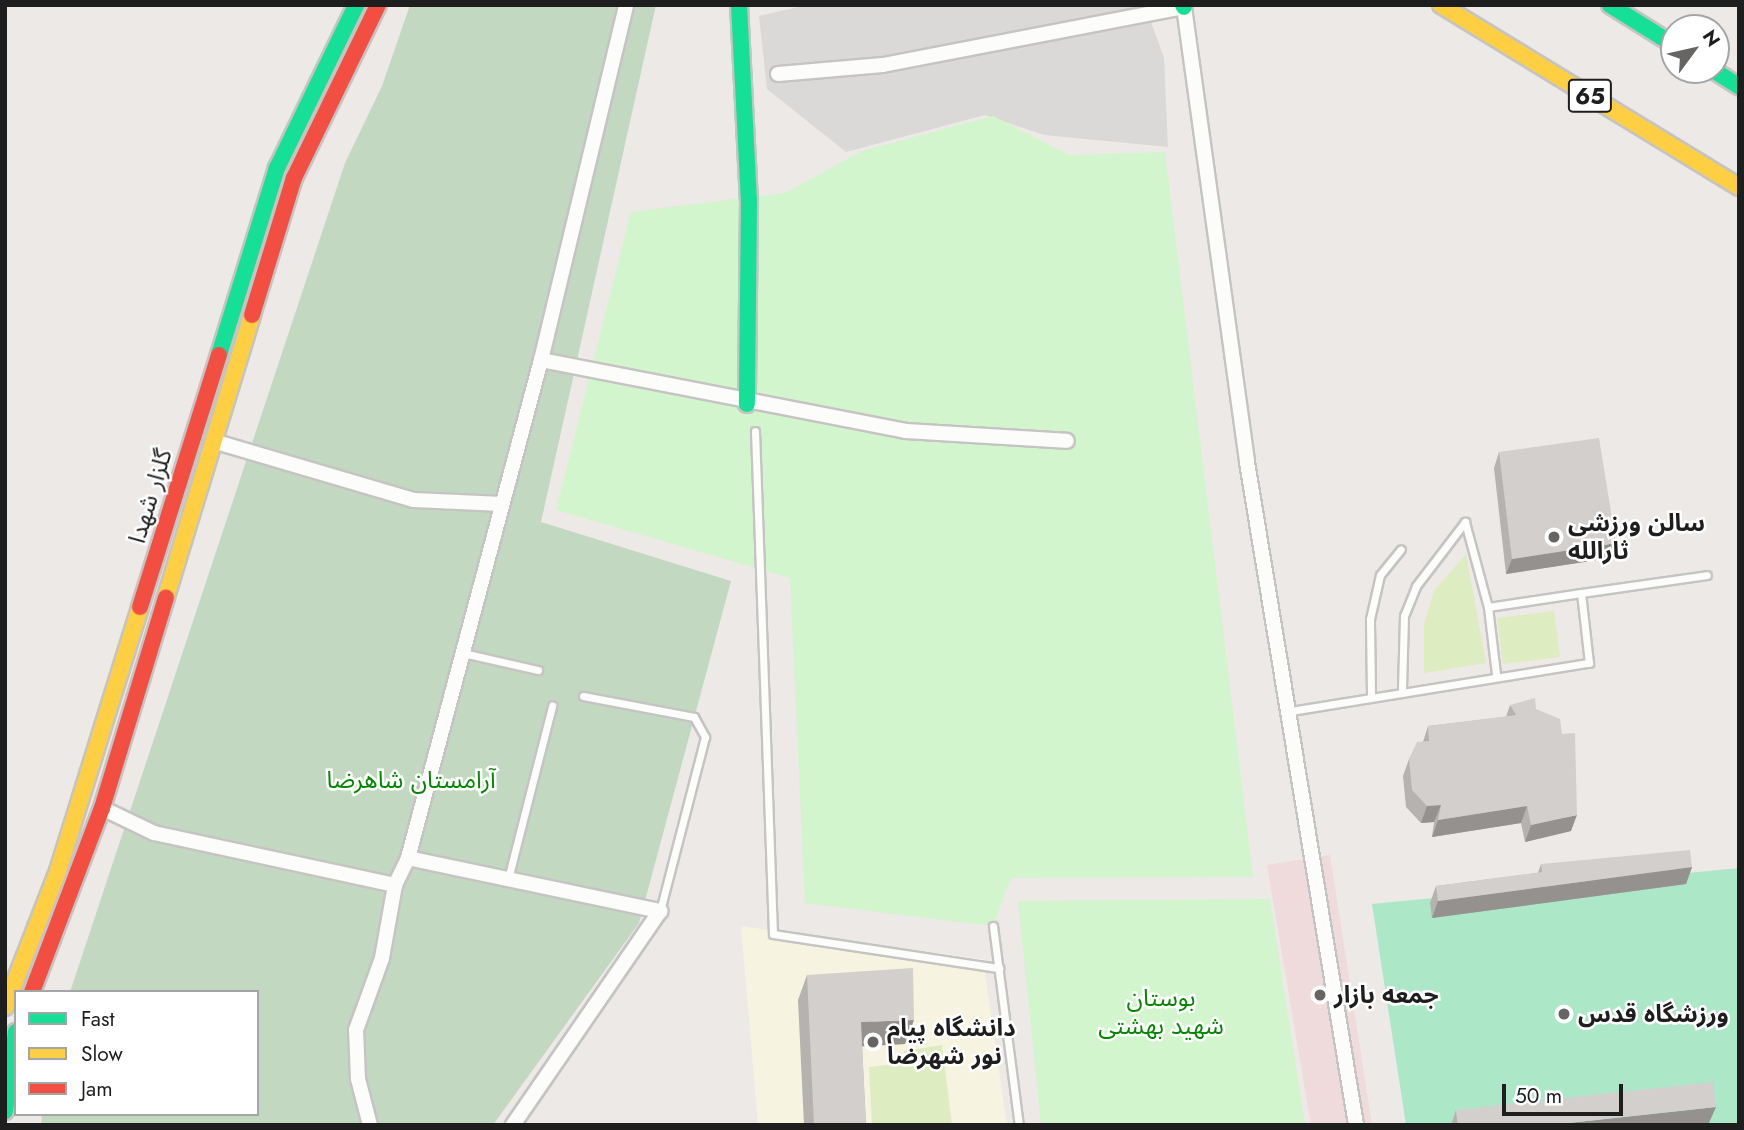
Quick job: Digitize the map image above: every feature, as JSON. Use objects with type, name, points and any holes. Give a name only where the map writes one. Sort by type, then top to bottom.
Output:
[{"type":"main road","name":"گلزار شهدا","points":[[5,1007],[23,955],[58,871],[253,237],[277,168],[356,5]]},
{"type":"main road","name":"گلزار شهدا","points":[[33,990],[102,808],[294,178],[377,5]]},
{"type":"main road","points":[[740,5],[749,201],[747,404]]},
{"type":"main road","name":"65","points":[[1441,5],[1739,187]]},
{"type":"main road","points":[[1610,5],[1660,37]]},
{"type":"main road","points":[[253,237],[272,246]]},
{"type":"main road","points":[[23,955],[42,965]]},
{"type":"main road","points":[[5,1111],[14,1046]]},
{"type":"street","points":[[370,1125],[358,1079],[356,1030],[382,958],[395,885],[408,858],[541,360],[626,5]]},
{"type":"street","points":[[778,74],[883,65],[1184,6],[1247,462],[1291,711],[1356,1125]]},
{"type":"street","points":[[541,360],[747,404],[905,431],[1067,441]]},
{"type":"street","points":[[213,441],[414,500],[502,504]]},
{"type":"street","points":[[102,808],[154,833],[395,885]]},
{"type":"street","points":[[408,858],[660,911],[513,1125]]},
{"type":"lane","points":[[755,431],[773,934],[999,968]]},
{"type":"lane","points":[[1402,688],[1404,616],[1416,586],[1465,522],[1488,607],[1496,674]]},
{"type":"lane","points":[[1371,694],[1370,619],[1380,575],[1401,549]]},
{"type":"lane","points":[[1488,607],[1707,575]]},
{"type":"lane","points":[[1291,711],[1402,688],[1589,663],[1581,593]]},
{"type":"lane","points":[[463,652],[538,670]]},
{"type":"lane","points":[[583,696],[694,718],[705,737],[660,911]]},
{"type":"lane","points":[[508,879],[552,706]]},
{"type":"lane","points":[[993,926],[1019,1125]]},
{"type":"shaded area","points":[[807,5],[1145,5],[1164,58],[1168,147],[1044,135],[985,115],[846,152],[767,89],[759,16]]},
{"type":"shaded area","name":"جمعه بازار","points":[[1330,855],[1372,1125],[1311,1125],[1267,865]]},
{"type":"shaded area","name":"دانشگاه پیام نور شهرضا","points":[[741,926],[983,959],[1007,1125],[758,1125]]},
{"type":"green space","name":"آرامستان شاهرضا","points":[[410,5],[656,5],[541,522],[731,581],[639,923],[493,1125],[41,1125],[42,1116],[259,1116],[259,990],[71,990],[345,163],[382,86]]},
{"type":"green space","points":[[993,116],[1070,155],[1165,152],[1253,877],[1011,878],[993,926],[805,903],[790,578],[556,510],[631,212],[785,193],[862,151]]},
{"type":"green space","points":[[1466,554],[1486,663],[1424,673],[1424,624],[1434,591]]},
{"type":"green space","points":[[1554,611],[1560,657],[1503,664],[1497,618]]},
{"type":"green space","name":"ورزشگاه قدس","points":[[1739,868],[1739,1125],[1406,1125],[1372,904]]},
{"type":"green space","name":"بوستان شهید بهشتی","points":[[1270,899],[1305,1125],[1041,1125],[1018,901]]},
{"type":"green space","points":[[942,1045],[952,1125],[872,1125],[869,1067],[905,1063],[904,1051]]},
{"type":"building","points":[[1599,438],[1616,543],[1512,559],[1499,452]]},
{"type":"building","points":[[1535,698],[1536,709],[1560,719],[1562,734],[1575,733],[1577,815],[1531,825],[1527,806],[1438,820],[1441,805],[1427,806],[1412,790],[1409,759],[1417,742],[1429,741],[1428,726],[1516,715],[1510,705]]},
{"type":"building","points":[[1690,850],[1692,867],[1438,901],[1436,886],[1542,872],[1541,864]]},
{"type":"building","points":[[913,968],[914,1020],[861,1022],[866,1125],[814,1125],[807,975]]},
{"type":"building","points":[[1713,1082],[1716,1107],[1550,1125],[1458,1125],[1456,1110]]},
{"type":"traffic: fast","points":[[219,355],[277,168],[356,5]]},
{"type":"traffic: fast","points":[[739,5],[749,201],[747,404]]},
{"type":"traffic: fast","points":[[1610,5],[1660,36]]},
{"type":"traffic: fast","points":[[1730,80],[1739,86]]},
{"type":"traffic: fast","points":[[5,1111],[14,1046]]},
{"type":"traffic: slow","points":[[1441,5],[1739,187]]},
{"type":"traffic: slow","points":[[166,597],[252,315]]},
{"type":"traffic: slow","points":[[5,1007],[58,871],[140,607]]},
{"type":"traffic: jam","points":[[252,315],[294,178],[378,5]]},
{"type":"traffic: jam","points":[[140,607],[219,355]]},
{"type":"traffic: jam","points":[[33,990],[102,808],[166,597]]},
{"type":"place","name":"سالن ورزشی ثارالله","points":[[1554,537]]},
{"type":"place","name":"جمعه بازار","points":[[1320,995]]},
{"type":"place","name":"ورزشگاه قدس","points":[[1564,1014]]},
{"type":"place","name":"دانشگاه پیام نور شهرضا","points":[[873,1042]]}]
